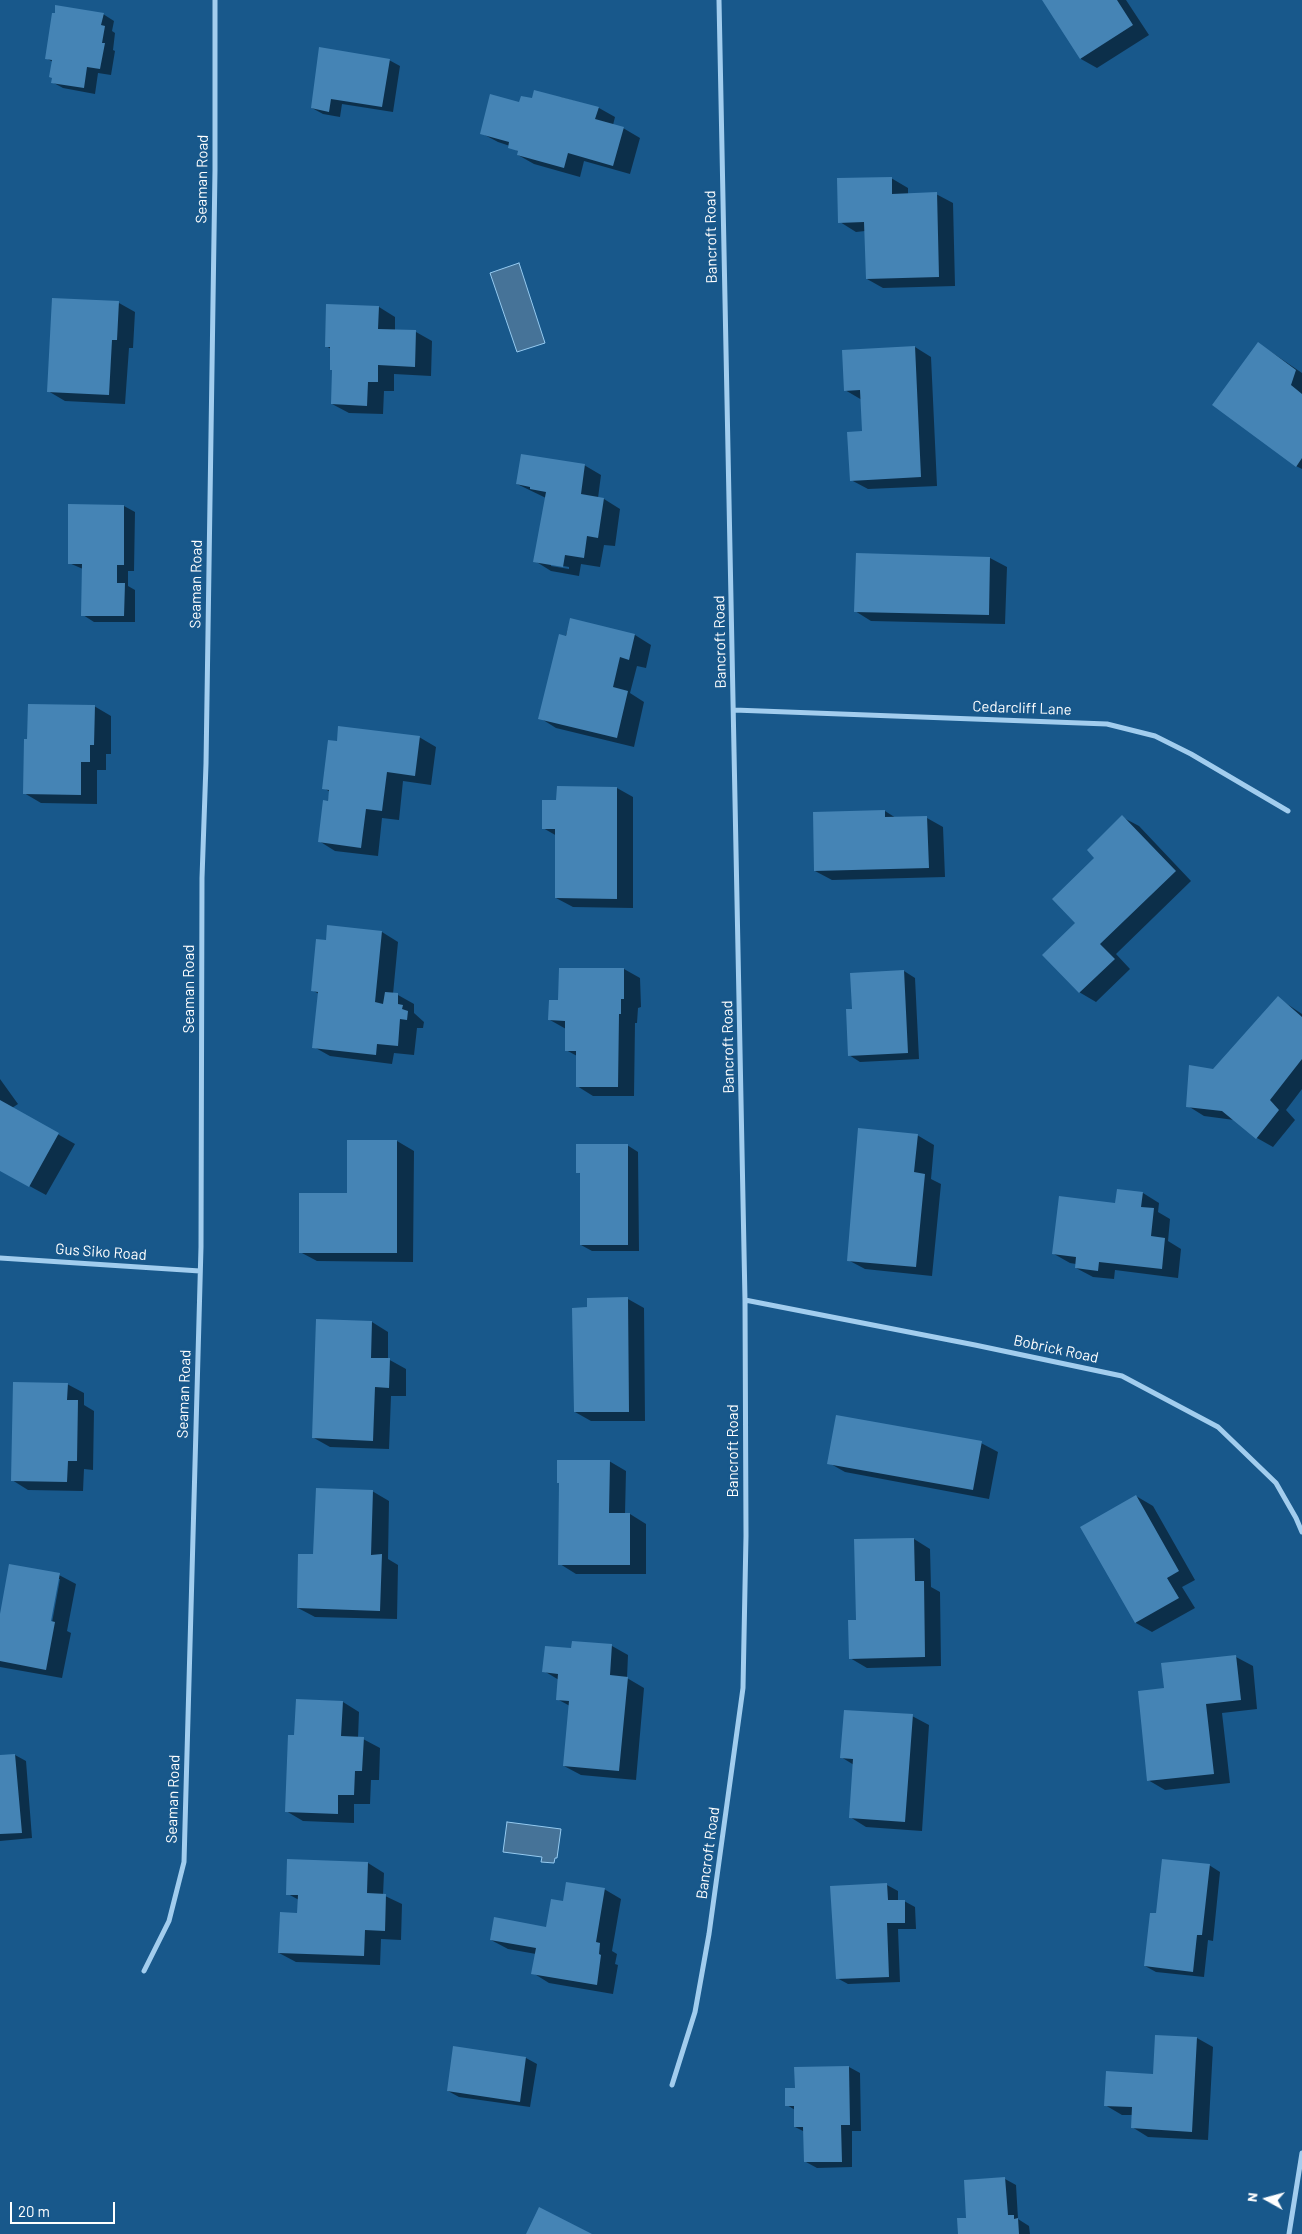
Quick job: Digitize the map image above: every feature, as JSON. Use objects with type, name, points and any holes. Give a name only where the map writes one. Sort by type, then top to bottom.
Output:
[{"type":"street","name":"Seaman Road","points":[[144,1971],[169,1921],[184,1862],[200,1271],[202,878],[206,764],[215,0]]},
{"type":"street","name":"Bancroft Road","points":[[672,2085],[697,2002],[709,1934],[743,1688],[746,1536],[745,1300],[719,0]]},
{"type":"street","name":"Cedarcliff Lane","points":[[734,710],[1107,724],[1155,736],[1191,754],[1288,810]]},
{"type":"street","name":"Gus Siko Road","points":[[0,1258],[200,1271]]},
{"type":"street","name":"Bobrick Road","points":[[745,1300],[1122,1376],[1218,1427],[1276,1483],[1302,1532]]},
{"type":"street","points":[[1289,2234],[1302,2153]]},
{"type":"water","points":[[519,263],[545,343],[517,352],[490,273]]},
{"type":"water","points":[[507,1822],[561,1829],[557,1858],[555,1858],[554,1863],[541,1862],[542,1857],[503,1852]]},
{"type":"building","points":[[1042,0],[1117,0],[1133,25],[1080,59]]},
{"type":"building","points":[[55,5],[104,13],[101,25],[105,26],[102,43],[105,43],[100,69],[87,67],[84,88],[51,83],[52,78],[49,77],[52,60],[45,59]]},
{"type":"building","points":[[319,47],[390,59],[382,107],[331,99],[329,112],[311,108]]},
{"type":"building","points":[[534,90],[599,107],[595,119],[624,127],[613,166],[568,153],[564,168],[517,155],[518,151],[508,148],[509,142],[480,134],[490,94],[519,102],[521,96],[532,98]]},
{"type":"building","points":[[892,177],[892,194],[937,192],[939,277],[866,279],[864,222],[838,223],[837,178]]},
{"type":"building","points":[[52,298],[119,301],[117,340],[112,340],[109,395],[47,392]]},
{"type":"building","points":[[326,304],[379,306],[378,329],[416,330],[415,367],[378,365],[378,382],[368,382],[367,406],[331,404],[332,370],[330,370],[330,347],[325,347]]},
{"type":"building","points":[[1258,342],[1296,370],[1291,385],[1302,394],[1302,458],[1296,467],[1212,405]]},
{"type":"building","points":[[915,346],[921,477],[850,481],[847,432],[862,431],[860,390],[844,391],[842,350]]},
{"type":"building","points":[[521,454],[585,464],[581,494],[604,498],[598,538],[587,536],[584,558],[565,555],[563,567],[533,562],[546,492],[516,484]]},
{"type":"building","points":[[68,504],[124,505],[124,565],[117,565],[117,583],[125,583],[124,616],[81,616],[82,564],[68,564]]},
{"type":"building","points":[[856,553],[990,557],[989,615],[854,612]]},
{"type":"building","points":[[570,618],[635,634],[629,660],[620,657],[613,687],[628,691],[617,738],[538,719],[559,634],[566,636]]},
{"type":"building","points":[[28,704],[95,705],[94,745],[90,745],[90,762],[81,762],[81,795],[23,794],[24,739],[27,739]]},
{"type":"building","points":[[338,726],[420,736],[415,776],[387,772],[382,811],[366,809],[361,848],[318,842],[323,800],[328,801],[329,790],[322,789],[328,740],[337,741]]},
{"type":"building","points":[[557,786],[617,787],[617,899],[555,898],[555,829],[542,829],[542,800],[556,800]]},
{"type":"building","points":[[885,810],[885,817],[927,816],[929,868],[814,871],[813,812]]},
{"type":"building","points":[[1122,815],[1176,871],[1100,944],[1115,959],[1079,993],[1042,955],[1075,923],[1052,899],[1094,858],[1087,850]]},
{"type":"building","points":[[327,925],[382,931],[375,1002],[383,1004],[385,992],[398,993],[398,1004],[403,1005],[402,1009],[408,1011],[407,1020],[400,1019],[398,1046],[377,1044],[376,1055],[312,1048],[318,992],[311,991],[316,939],[326,940]]},
{"type":"building","points":[[559,968],[624,968],[624,999],[621,999],[621,1014],[619,1014],[618,1087],[576,1087],[576,1051],[565,1051],[565,1021],[548,1020],[549,1000],[558,1000]]},
{"type":"building","points":[[904,970],[908,1053],[848,1056],[846,1009],[852,1009],[850,973]]},
{"type":"building","points":[[1278,996],[1302,1017],[1302,1059],[1270,1100],[1279,1110],[1256,1139],[1222,1111],[1186,1107],[1189,1065],[1213,1069]]},
{"type":"building","points":[[0,1100],[59,1133],[29,1187],[0,1171]]},
{"type":"building","points":[[858,1128],[918,1134],[914,1172],[925,1174],[916,1267],[847,1261]]},
{"type":"building","points":[[347,1140],[397,1140],[397,1253],[299,1253],[299,1193],[347,1193]]},
{"type":"building","points":[[576,1144],[628,1144],[628,1245],[580,1245],[580,1173],[576,1173]]},
{"type":"building","points":[[1117,1189],[1143,1192],[1141,1207],[1154,1208],[1151,1236],[1165,1238],[1162,1269],[1099,1262],[1098,1271],[1075,1268],[1076,1257],[1052,1254],[1059,1196],[1115,1203]]},
{"type":"building","points":[[628,1297],[629,1412],[574,1412],[572,1308],[587,1307],[587,1298]]},
{"type":"building","points":[[316,1319],[372,1321],[371,1358],[390,1358],[389,1388],[375,1387],[373,1441],[312,1438]]},
{"type":"building","points":[[13,1382],[68,1383],[67,1400],[78,1400],[77,1461],[68,1461],[67,1482],[11,1481]]},
{"type":"building","points":[[836,1415],[982,1441],[973,1490],[827,1464]]},
{"type":"building","points":[[557,1460],[610,1460],[609,1513],[630,1513],[630,1565],[558,1565],[559,1483],[557,1483]]},
{"type":"building","points":[[316,1488],[373,1490],[371,1555],[382,1554],[380,1611],[297,1608],[298,1554],[313,1554]]},
{"type":"building","points":[[1136,1495],[1179,1571],[1167,1578],[1179,1598],[1135,1623],[1080,1527]]},
{"type":"building","points":[[914,1538],[915,1581],[924,1581],[925,1657],[849,1659],[848,1620],[856,1620],[854,1539]]},
{"type":"building","points":[[9,1564],[60,1573],[51,1621],[55,1622],[46,1670],[0,1661],[0,1614]]},
{"type":"building","points":[[572,1641],[612,1644],[610,1675],[628,1677],[619,1771],[563,1766],[569,1701],[556,1700],[558,1674],[542,1672],[545,1646],[571,1648]]},
{"type":"building","points":[[1236,1655],[1241,1700],[1206,1704],[1214,1774],[1147,1781],[1138,1691],[1164,1688],[1161,1663]]},
{"type":"building","points":[[296,1699],[343,1701],[341,1736],[364,1737],[362,1771],[355,1771],[354,1795],[338,1795],[338,1814],[285,1812],[288,1735],[294,1735]]},
{"type":"building","points":[[844,1710],[913,1714],[905,1822],[849,1818],[853,1759],[840,1758]]},
{"type":"building","points":[[15,1754],[22,1833],[0,1834],[0,1755]]},
{"type":"building","points":[[287,1859],[368,1862],[367,1893],[386,1894],[385,1931],[365,1930],[364,1956],[278,1953],[280,1912],[297,1913],[298,1895],[286,1895]]},
{"type":"building","points":[[1162,1859],[1210,1864],[1202,1935],[1197,1935],[1193,1972],[1144,1966],[1150,1913],[1156,1913]]},
{"type":"building","points":[[566,1882],[605,1888],[596,1942],[600,1943],[599,1954],[601,1955],[597,1985],[531,1974],[536,1948],[490,1940],[494,1917],[546,1927],[551,1899],[563,1901]]},
{"type":"building","points":[[887,1883],[888,1900],[905,1900],[905,1923],[887,1923],[889,1977],[836,1979],[830,1886]]},
{"type":"building","points":[[1155,2035],[1197,2037],[1192,2132],[1131,2128],[1132,2107],[1104,2106],[1106,2071],[1153,2074]]},
{"type":"building","points":[[453,2046],[526,2057],[520,2102],[447,2091]]},
{"type":"building","points":[[849,2066],[850,2125],[841,2125],[842,2162],[804,2162],[803,2127],[794,2127],[794,2106],[785,2106],[785,2088],[795,2088],[794,2067]]},
{"type":"building","points":[[1005,2177],[1008,2215],[1014,2215],[1014,2219],[1018,2218],[1019,2234],[958,2234],[957,2218],[966,2218],[964,2180]]},
{"type":"building","points":[[539,2207],[592,2234],[526,2234]]}]
